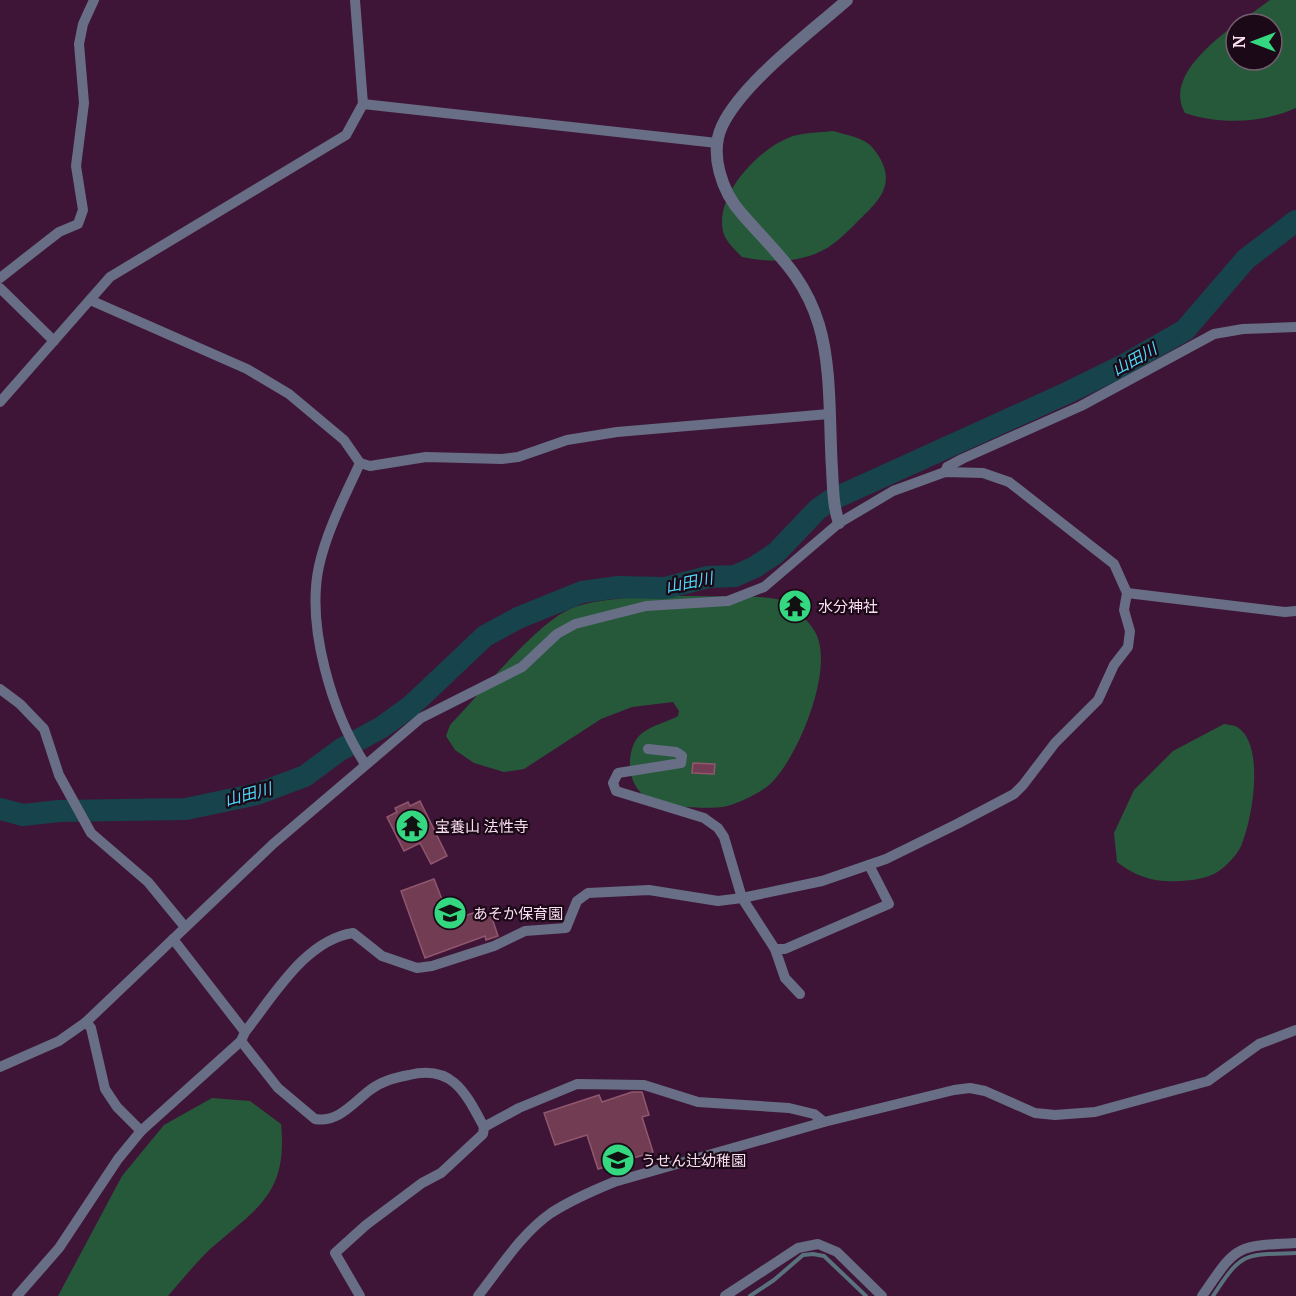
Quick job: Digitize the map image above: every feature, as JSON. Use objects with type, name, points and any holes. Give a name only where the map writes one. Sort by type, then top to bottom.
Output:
[{"type":"street","points":[[0,278],[59,232],[78,224],[82,216],[76,166],[84,103],[80,44],[83,24],[94,0]]},
{"type":"street","points":[[0,402],[110,277],[346,135],[363,104],[355,0]]},
{"type":"street","points":[[837,519],[832,479],[825,353],[819,326],[810,300],[795,271],[730,197],[718,165],[717,143],[722,127],[740,100],[770,69],[847,0]]},
{"type":"street","points":[[363,104],[717,143]]},
{"type":"street","points":[[0,288],[54,341]]},
{"type":"street","points":[[90,300],[248,369],[289,394],[344,440],[360,463],[370,466],[426,457],[502,459],[518,457],[567,440],[617,432],[829,414]]},
{"type":"street","points":[[945,472],[947,467],[962,459],[1082,406],[1214,334],[1243,329],[1296,327]]},
{"type":"street","points":[[360,463],[327,538],[318,568],[317,612],[320,648],[348,733],[363,760]]},
{"type":"street","points":[[0,1067],[59,1041],[86,1022],[363,760],[422,718],[522,667],[557,634],[574,624],[646,606],[728,601],[749,594],[764,587],[837,519],[893,491],[945,472],[983,473],[1009,482],[1106,555],[1120,573],[1127,592],[1124,610],[1130,631],[1128,647],[1114,665],[1098,700],[1054,743],[1014,794],[957,824],[869,865],[822,881],[718,901],[649,890],[588,893],[577,901],[566,928],[525,931],[494,946],[432,966],[417,968],[382,956],[353,933],[331,940],[302,960],[243,1037],[141,1131],[118,1159],[59,1248],[16,1296]]},
{"type":"street","points":[[1127,592],[1285,612],[1296,611]]},
{"type":"street","points":[[0,689],[20,704],[44,729],[66,790],[92,833],[148,882],[185,927]]},
{"type":"street","points":[[648,749],[676,752],[682,756],[681,763],[618,773],[613,783],[616,791],[712,822],[724,837],[741,898],[775,949],[785,978],[800,994]]},
{"type":"street","points":[[775,949],[785,949],[889,904],[869,865]]},
{"type":"street","points":[[173,939],[278,1088],[315,1119],[335,1118],[386,1080],[429,1072],[447,1077],[460,1087],[484,1128],[483,1134],[441,1173],[422,1183],[366,1225],[335,1253],[360,1296]]},
{"type":"street","points":[[86,1022],[91,1028],[105,1089],[117,1107],[141,1131]]},
{"type":"street","points":[[478,1296],[530,1233],[550,1214],[583,1195],[614,1182],[824,1122],[970,1088],[985,1091],[1035,1113],[1055,1115],[1095,1112],[1208,1081],[1259,1044],[1296,1030]]},
{"type":"street","points":[[484,1128],[519,1108],[577,1084],[644,1085],[698,1102],[789,1108],[814,1114],[824,1122]]},
{"type":"street","points":[[1202,1296],[1223,1263],[1234,1253],[1254,1246],[1296,1243]]},
{"type":"street","points":[[725,1296],[798,1248],[818,1244],[837,1252],[875,1294]]},
{"type":"green space","points":[[1270,0],[1296,0],[1296,108],[1269,117],[1241,121],[1198,117],[1185,113],[1180,100],[1181,87],[1186,75],[1204,52],[1224,34],[1224,72],[1284,72],[1284,12],[1254,12]]},
{"type":"green space","points":[[833,131],[864,141],[879,156],[886,180],[877,201],[838,240],[815,254],[779,261],[742,257],[726,238],[722,217],[732,189],[741,176],[764,153],[788,138]]},
{"type":"green space","points":[[661,596],[760,597],[782,601],[797,611],[811,626],[817,636],[821,652],[820,672],[809,716],[790,757],[768,786],[741,801],[716,808],[669,805],[649,800],[636,787],[630,769],[634,744],[645,731],[678,716],[679,711],[673,702],[632,707],[601,719],[524,769],[504,772],[474,763],[455,750],[446,736],[450,725],[507,662],[539,630],[568,610],[608,600]]},
{"type":"green space","points":[[1224,724],[1237,727],[1246,736],[1254,766],[1249,820],[1241,846],[1236,854],[1214,874],[1181,881],[1147,878],[1117,862],[1114,833],[1134,790],[1173,751]]},
{"type":"green space","points":[[212,1098],[250,1101],[281,1124],[282,1148],[279,1168],[274,1184],[265,1198],[254,1211],[208,1251],[168,1296],[58,1296],[122,1176],[164,1125]]},
{"type":"building","points":[[693,763],[715,764],[714,774],[692,773]]},
{"type":"building","name":"宝養山 法性寺","points":[[420,801],[447,856],[431,864],[420,843],[404,851],[387,817],[397,812],[395,808],[408,802],[410,806]]},
{"type":"building","points":[[434,879],[443,902],[435,905],[442,924],[473,913],[475,918],[490,912],[498,936],[486,940],[485,936],[425,958],[401,891]]},
{"type":"building","points":[[632,1092],[642,1092],[649,1115],[642,1117],[653,1152],[598,1169],[587,1135],[555,1145],[544,1113],[599,1095],[602,1102]]},
{"type":"waterway","name":"山田川","points":[[0,809],[23,815],[59,811],[186,809],[257,794],[305,776],[340,750],[382,727],[411,706],[485,636],[518,618],[582,592],[618,587],[665,588],[708,577],[735,576],[755,567],[776,553],[818,509],[831,500],[1122,366],[1185,330],[1246,259],[1296,221]]},
{"type":"waterway","points":[[1213,1296],[1231,1271],[1246,1258],[1265,1254],[1296,1253]]},
{"type":"waterway","points":[[750,1296],[774,1280],[803,1255],[813,1254],[824,1256],[866,1296]]},
{"type":"place","name":"水分神社","points":[[795,606]]},
{"type":"place","name":"宝養山 法性寺","points":[[412,826]]},
{"type":"place","name":"あそか保育園","points":[[450,913]]},
{"type":"place","name":"うせん辻幼稚園","points":[[618,1160]]}]
